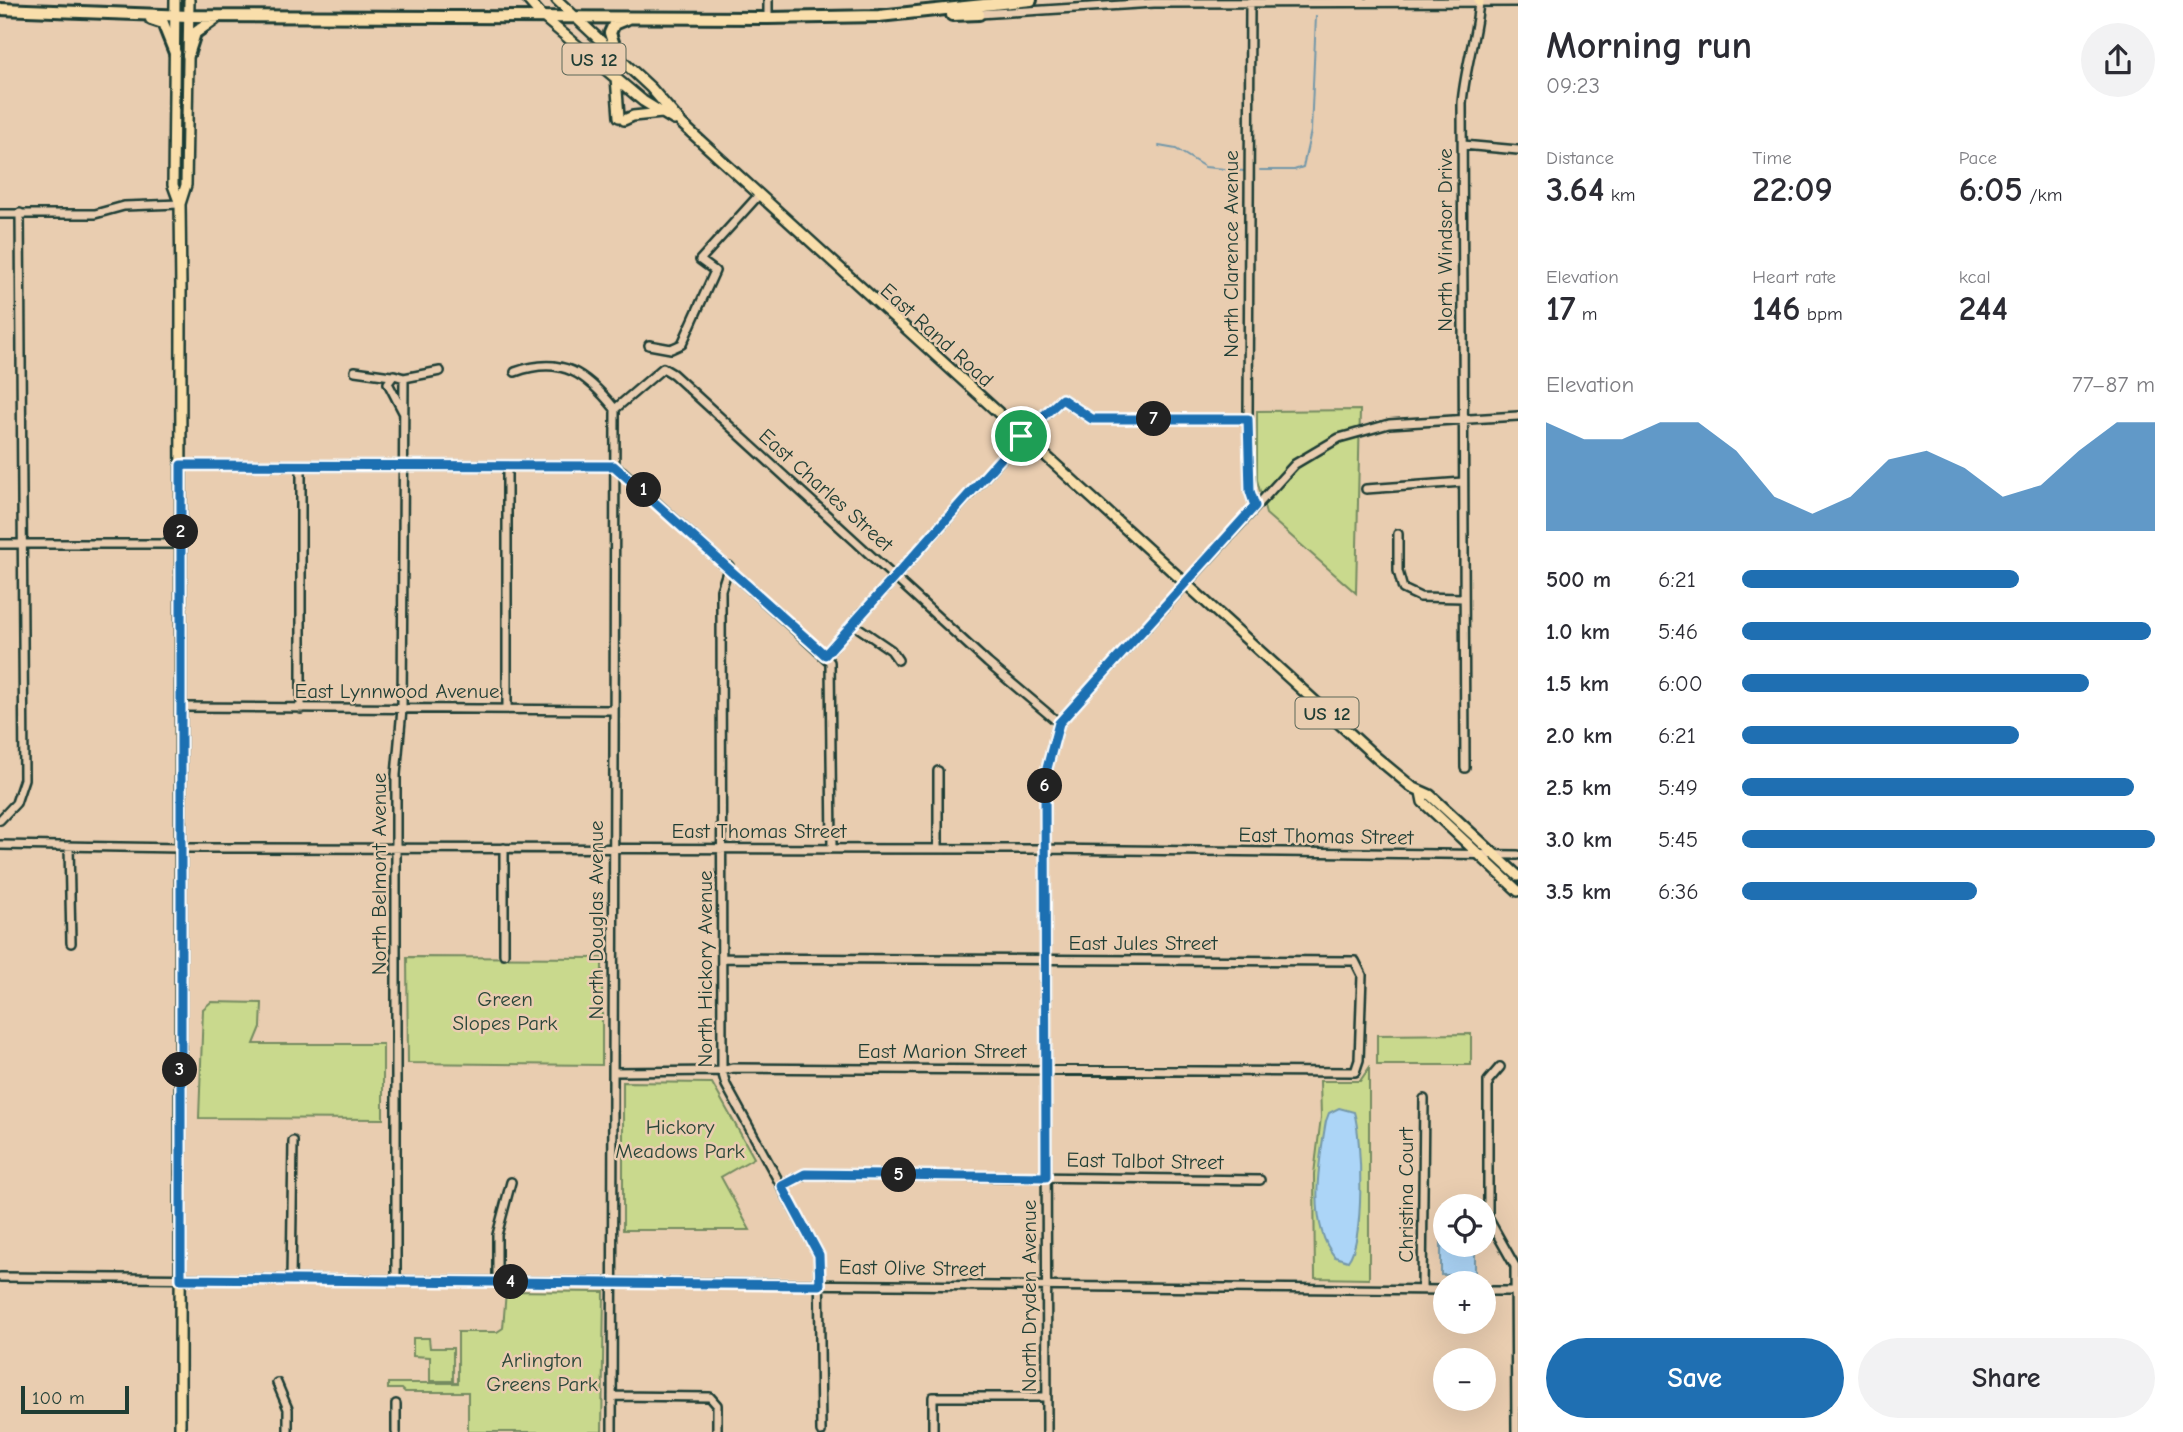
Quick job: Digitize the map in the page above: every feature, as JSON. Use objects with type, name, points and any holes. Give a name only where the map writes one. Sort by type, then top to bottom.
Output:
[{"type":"highway","points":[[879,16],[1031,0]]},
{"type":"highway","points":[[0,9],[189,16],[768,18],[979,14]]},
{"type":"highway","points":[[138,14],[163,23],[175,52]]},
{"type":"highway","points":[[188,55],[195,33],[206,22],[222,16]]},
{"type":"highway","points":[[618,57],[610,33],[619,20],[633,17]]},
{"type":"main road","points":[[175,0],[173,185],[180,204]]},
{"type":"main road","points":[[180,1432],[180,204],[186,185],[189,0]]},
{"type":"main road","name":"East Rand Road","points":[[528,0],[542,16],[643,101],[681,124]]},
{"type":"main road","name":"East Rand Road","points":[[556,0],[651,88],[681,124],[1021,436],[1377,758],[1421,792],[1430,795],[1518,876]]},
{"type":"main road","points":[[615,76],[621,119],[664,113]]},
{"type":"main road","name":"East Rand Road","points":[[1421,792],[1423,802],[1518,891]]},
{"type":"street","points":[[768,0],[768,18]]},
{"type":"street","name":"North Windsor Drive","points":[[1465,768],[1463,145],[1465,69],[1475,37],[1479,1]]},
{"type":"street","name":"North Clarence Avenue","points":[[1250,2],[1248,419],[1250,491],[1255,506]]},
{"type":"street","points":[[979,14],[1154,3],[1518,2]]},
{"type":"street","points":[[1463,145],[1518,150]]},
{"type":"street","points":[[649,345],[671,349],[682,344],[715,271],[700,260],[758,196]]},
{"type":"street","points":[[0,214],[95,214],[124,206],[180,204]]},
{"type":"street","points":[[0,820],[16,803],[24,779],[20,213]]},
{"type":"street","points":[[515,372],[549,367],[581,373],[593,382],[615,409]]},
{"type":"street","name":"East Charles Street","points":[[615,409],[663,368],[988,663],[1059,723]]},
{"type":"street","points":[[355,371],[404,378],[440,371]]},
{"type":"street","points":[[391,376],[388,383],[391,393],[403,412]]},
{"type":"street","name":"North Belmont Avenue","points":[[396,1281],[396,761],[402,709],[401,467],[404,378]]},
{"type":"street","points":[[825,655],[1021,436],[1062,399],[1092,419],[1248,419]]},
{"type":"street","name":"North Douglas Avenue","points":[[612,1432],[612,710],[615,409]]},
{"type":"street","name":"North Dryden Avenue","points":[[1047,1432],[1045,776],[1059,723],[1295,464],[1339,438],[1388,424],[1518,416]]},
{"type":"street","points":[[181,465],[507,468],[614,466],[729,566],[830,662],[832,849]]},
{"type":"street","points":[[301,467],[301,709]]},
{"type":"street","points":[[507,468],[507,709]]},
{"type":"street","points":[[1366,489],[1463,482]]},
{"type":"street","points":[[1398,534],[1398,571],[1403,589],[1420,597],[1463,598]]},
{"type":"street","points":[[0,544],[181,544]]},
{"type":"street","name":"North Hickory Avenue","points":[[729,566],[721,590],[722,1071],[726,1085],[819,1255],[821,1432]]},
{"type":"street","points":[[853,624],[891,650],[898,660]]},
{"type":"street","name":"East Lynnwood Avenue","points":[[181,707],[612,710]]},
{"type":"street","points":[[938,771],[938,849]]},
{"type":"street","name":"East Thomas Street","points":[[0,845],[180,848],[1045,849],[1518,855]]},
{"type":"street","points":[[69,846],[71,943]]},
{"type":"street","points":[[503,848],[504,954]]},
{"type":"street","name":"East Jules Street","points":[[722,958],[1355,961],[1362,975],[1359,1060],[1355,1072]]},
{"type":"street","points":[[1500,1067],[1489,1081],[1488,1219],[1512,1258],[1517,1291],[1516,1432]]},
{"type":"street","name":"East Marion Street","points":[[614,1072],[722,1071],[733,1068],[1355,1072]]},
{"type":"street","name":"Christina Court","points":[[1422,1290],[1424,1099]]},
{"type":"street","points":[[291,1280],[293,1141]]},
{"type":"street","name":"East Talbot Street","points":[[782,1186],[805,1174],[1259,1180]]},
{"type":"street","points":[[497,1282],[497,1235],[511,1182]]},
{"type":"street","name":"East Olive Street","points":[[0,1277],[1433,1290]]},
{"type":"street","points":[[1496,1291],[1517,1291]]},
{"type":"street","points":[[277,1383],[288,1409],[288,1432]]},
{"type":"street","points":[[612,1396],[710,1397],[717,1405],[717,1432]]},
{"type":"street","points":[[933,1432],[933,1397],[1047,1397]]},
{"type":"street","points":[[396,1404],[396,1432]]},
{"type":"green space","points":[[1360,410],[1356,593],[1266,514],[1257,480],[1257,411]]},
{"type":"green space","name":"Green Slopes Park","points":[[407,957],[602,958],[602,1065],[408,1063]]},
{"type":"green space","points":[[211,1002],[262,1003],[261,1027],[254,1044],[383,1044],[383,1119],[199,1118],[203,1009]]},
{"type":"green space","points":[[1471,1034],[1471,1065],[1377,1065],[1377,1035]]},
{"type":"green space","points":[[1369,1068],[1369,1279],[1315,1278],[1314,1174],[1321,1117],[1320,1081],[1360,1081]]},
{"type":"green space","name":"Hickory Meadows Park","points":[[623,1082],[712,1083],[754,1158],[721,1177],[750,1230],[623,1230]]},
{"type":"green space","name":"Arlington Greens Park","points":[[506,1291],[604,1292],[602,1432],[468,1432],[468,1392],[405,1392],[402,1389],[388,1389],[388,1383],[458,1383],[458,1332],[497,1332],[503,1328]]},
{"type":"green space","points":[[413,1338],[429,1338],[430,1348],[453,1348],[453,1381],[430,1381],[430,1357],[413,1356]]},
{"type":"water","points":[[1339,1108],[1354,1112],[1359,1144],[1359,1211],[1357,1232],[1348,1261],[1335,1257],[1326,1243],[1318,1210],[1318,1173],[1326,1121],[1329,1113]]},
{"type":"water","points":[[1441,1257],[1475,1257],[1475,1271],[1441,1271]]},
{"type":"waterway","points":[[1260,170],[1294,170],[1303,167],[1311,131],[1316,16]]},
{"type":"waterway","points":[[1159,146],[1176,149],[1205,167],[1244,171]]},
{"type":"route","points":[[1062,399],[1092,419],[1248,419],[1250,491],[1255,506],[1059,723],[1054,737],[1045,776],[1046,1177],[805,1174],[782,1186],[819,1255],[820,1285],[181,1279],[181,465],[507,468],[614,466],[729,566],[825,655],[1021,436],[1062,399]]}]
